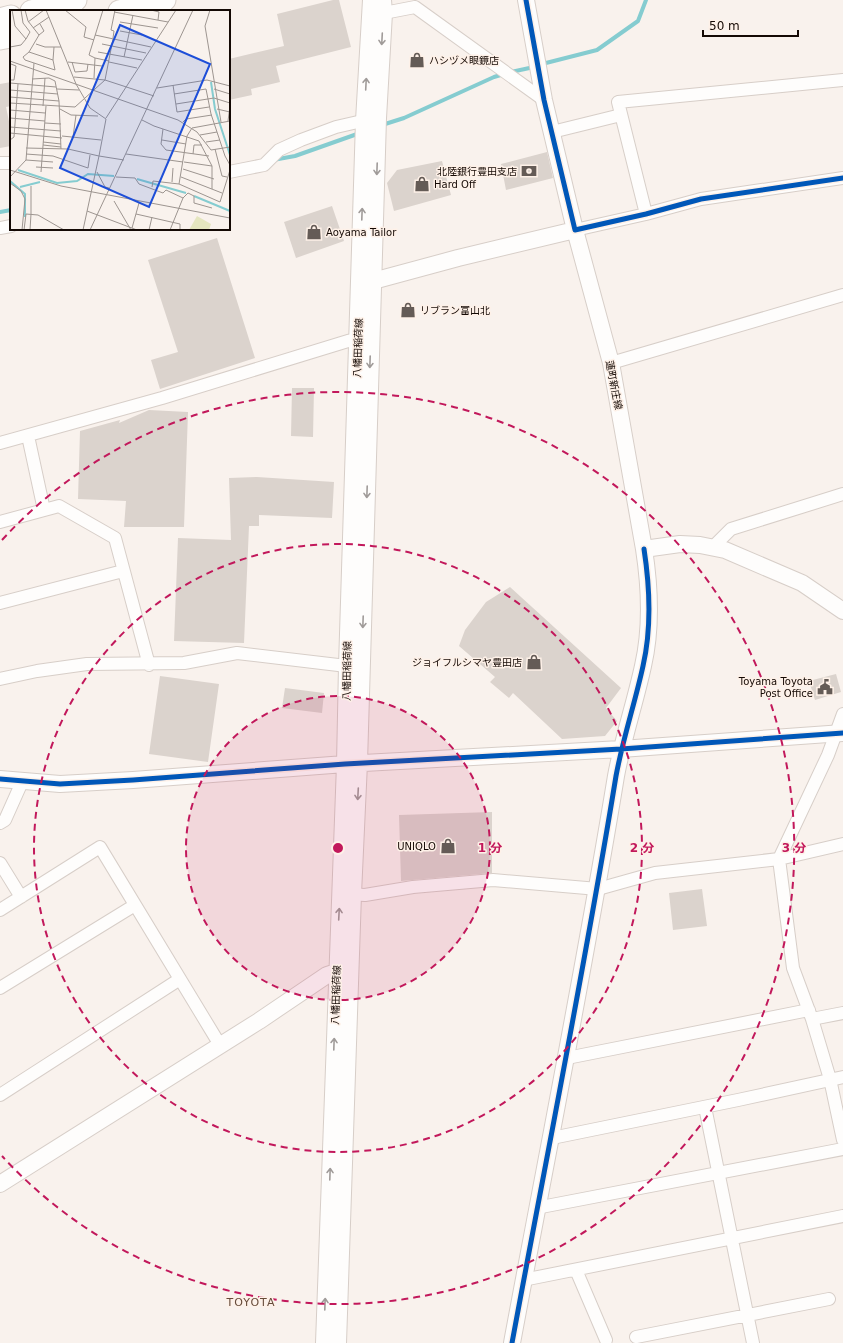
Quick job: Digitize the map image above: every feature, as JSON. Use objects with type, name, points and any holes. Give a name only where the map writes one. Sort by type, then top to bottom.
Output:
[{"type":"highway","points":[[35,10],[76,0]]},
{"type":"highway","points":[[123,10],[165,0]]},
{"type":"highway","points":[[0,19],[10,16]]},
{"type":"highway","points":[[0,39],[10,36]]},
{"type":"main road","name":"八幡田稲荷線","points":[[338,1343],[344,969],[365,338],[371,119],[371,0]]},
{"type":"main road","name":"蓮町新庄線","points":[[512,1343],[536,1208],[552,1138],[567,1058],[598,889],[621,749],[644,665],[649,626],[650,600],[644,549],[611,363],[575,230],[544,100],[526,0]]},
{"type":"main road","name":"八幡田稲荷線","points":[[371,119],[383,6]]},
{"type":"main road","points":[[366,281],[575,230]]},
{"type":"main road","points":[[644,549],[680,544],[713,547],[725,550],[802,583],[843,611]]},
{"type":"main road","points":[[0,779],[60,784],[133,780],[352,763],[621,749],[839,733]]},
{"type":"main road","name":"八幡田稲荷線","points":[[324,1343],[344,969]]},
{"type":"main road","points":[[0,1184],[220,1045],[344,969]]},
{"type":"street","points":[[383,6],[415,7],[544,100]]},
{"type":"street","points":[[646,214],[618,102],[843,80]]},
{"type":"street","points":[[552,132],[621,115]]},
{"type":"street","points":[[230,172],[264,165],[279,150],[336,127],[371,119]]},
{"type":"street","points":[[575,230],[646,214],[701,199],[843,178]]},
{"type":"street","points":[[0,228],[10,226]]},
{"type":"street","points":[[611,363],[843,297]]},
{"type":"street","points":[[0,444],[365,338]]},
{"type":"street","points":[[28,436],[44,510]]},
{"type":"street","points":[[713,547],[731,529],[843,494]]},
{"type":"street","points":[[0,522],[59,506],[115,538],[149,665]]},
{"type":"street","points":[[0,603],[124,571]]},
{"type":"street","points":[[0,679],[37,671],[87,664],[149,665],[184,663],[237,653],[354,666]]},
{"type":"street","points":[[843,714],[839,733],[779,859],[793,968],[811,1014],[830,1079],[843,1140]]},
{"type":"street","points":[[0,823],[5,820],[22,782]]},
{"type":"street","points":[[346,894],[365,895],[413,887],[494,880],[598,889],[655,873],[779,859],[843,844]]},
{"type":"street","points":[[0,910],[100,847],[220,1045]]},
{"type":"street","points":[[0,863],[21,897]]},
{"type":"street","points":[[0,988],[136,906]]},
{"type":"street","points":[[0,1095],[180,979]]},
{"type":"street","points":[[567,1058],[811,1014],[843,1012]]},
{"type":"street","points":[[552,1138],[843,1077]]},
{"type":"street","points":[[705,1107],[753,1343]]},
{"type":"street","points":[[536,1208],[843,1149]]},
{"type":"street","points":[[524,1280],[843,1216]]},
{"type":"street","points":[[576,1270],[606,1340]]},
{"type":"street","points":[[636,1337],[829,1299]]},
{"type":"building","points":[[333,0],[339,0],[351,47],[276,66],[280,82],[251,89],[252,95],[230,100],[230,59],[284,46],[277,14]]},
{"type":"building","points":[[10,82],[10,106],[6,107],[10,126],[10,146],[0,148],[0,84]]},
{"type":"building","name":"北陸銀行豊田支店","points":[[547,152],[553,178],[506,190],[501,164]]},
{"type":"building","points":[[442,161],[451,195],[394,211],[387,183],[397,170]]},
{"type":"building","name":"Aoyama Tailor","points":[[332,206],[344,241],[296,258],[284,222]]},
{"type":"building","points":[[217,238],[255,358],[160,389],[151,360],[178,352],[148,260]]},
{"type":"building","points":[[292,388],[314,388],[313,437],[291,436]]},
{"type":"building","points":[[149,410],[188,412],[184,527],[124,527],[126,501],[78,499],[80,431],[120,420],[119,423]]},
{"type":"building","points":[[257,477],[334,482],[332,518],[259,515],[259,526],[249,526],[244,643],[174,641],[178,538],[231,540],[229,478]]},
{"type":"building","name":"ジョイフルシマヤ豊田店","points":[[510,587],[621,688],[606,708],[617,721],[605,736],[562,739],[513,693],[509,698],[490,682],[495,677],[459,646],[465,630],[486,602]]},
{"type":"building","points":[[836,674],[841,692],[815,700],[809,681]]},
{"type":"building","points":[[160,676],[219,684],[208,762],[149,754]]},
{"type":"building","points":[[285,688],[324,693],[322,713],[282,708]]},
{"type":"building","points":[[492,812],[492,873],[401,881],[399,815]]},
{"type":"building","points":[[702,889],[707,926],[673,930],[669,893]]},
{"type":"waterway","points":[[542,64],[597,50],[638,21],[646,0]]},
{"type":"waterway","points":[[511,72],[534,67]]},
{"type":"waterway","points":[[382,125],[404,118],[494,77],[504,74]]},
{"type":"waterway","points":[[273,160],[295,156],[360,133]]},
{"type":"waterway","points":[[0,212],[10,210]]},
{"type":"cycle path","points":[[526,0],[544,100],[575,230],[646,214],[701,199],[843,178]]},
{"type":"cycle path","points":[[512,1343],[579,989],[616,776],[646,651],[649,622],[649,593],[644,549]]},
{"type":"cycle path","points":[[0,779],[60,784],[345,764],[621,749],[843,733]]},
{"type":"place","name":"ハシヅメ眼鏡店","points":[[417,60]]},
{"type":"place","name":"北陸銀行豊田支店","points":[[529,171]]},
{"type":"place","name":"Hard Off","points":[[422,184]]},
{"type":"place","name":"Aoyama Tailor","points":[[314,232]]},
{"type":"place","name":"リブラン富山北","points":[[408,310]]},
{"type":"place","name":"ジョイフルシマヤ豊田店","points":[[534,662]]},
{"type":"place","name":"Toyama Toyota Post Office","points":[[825,687]]},
{"type":"place","name":"UNIQLO","points":[[448,846]]},
{"type":"district","name":"TOYOTA","points":[[251,1302]]}]
